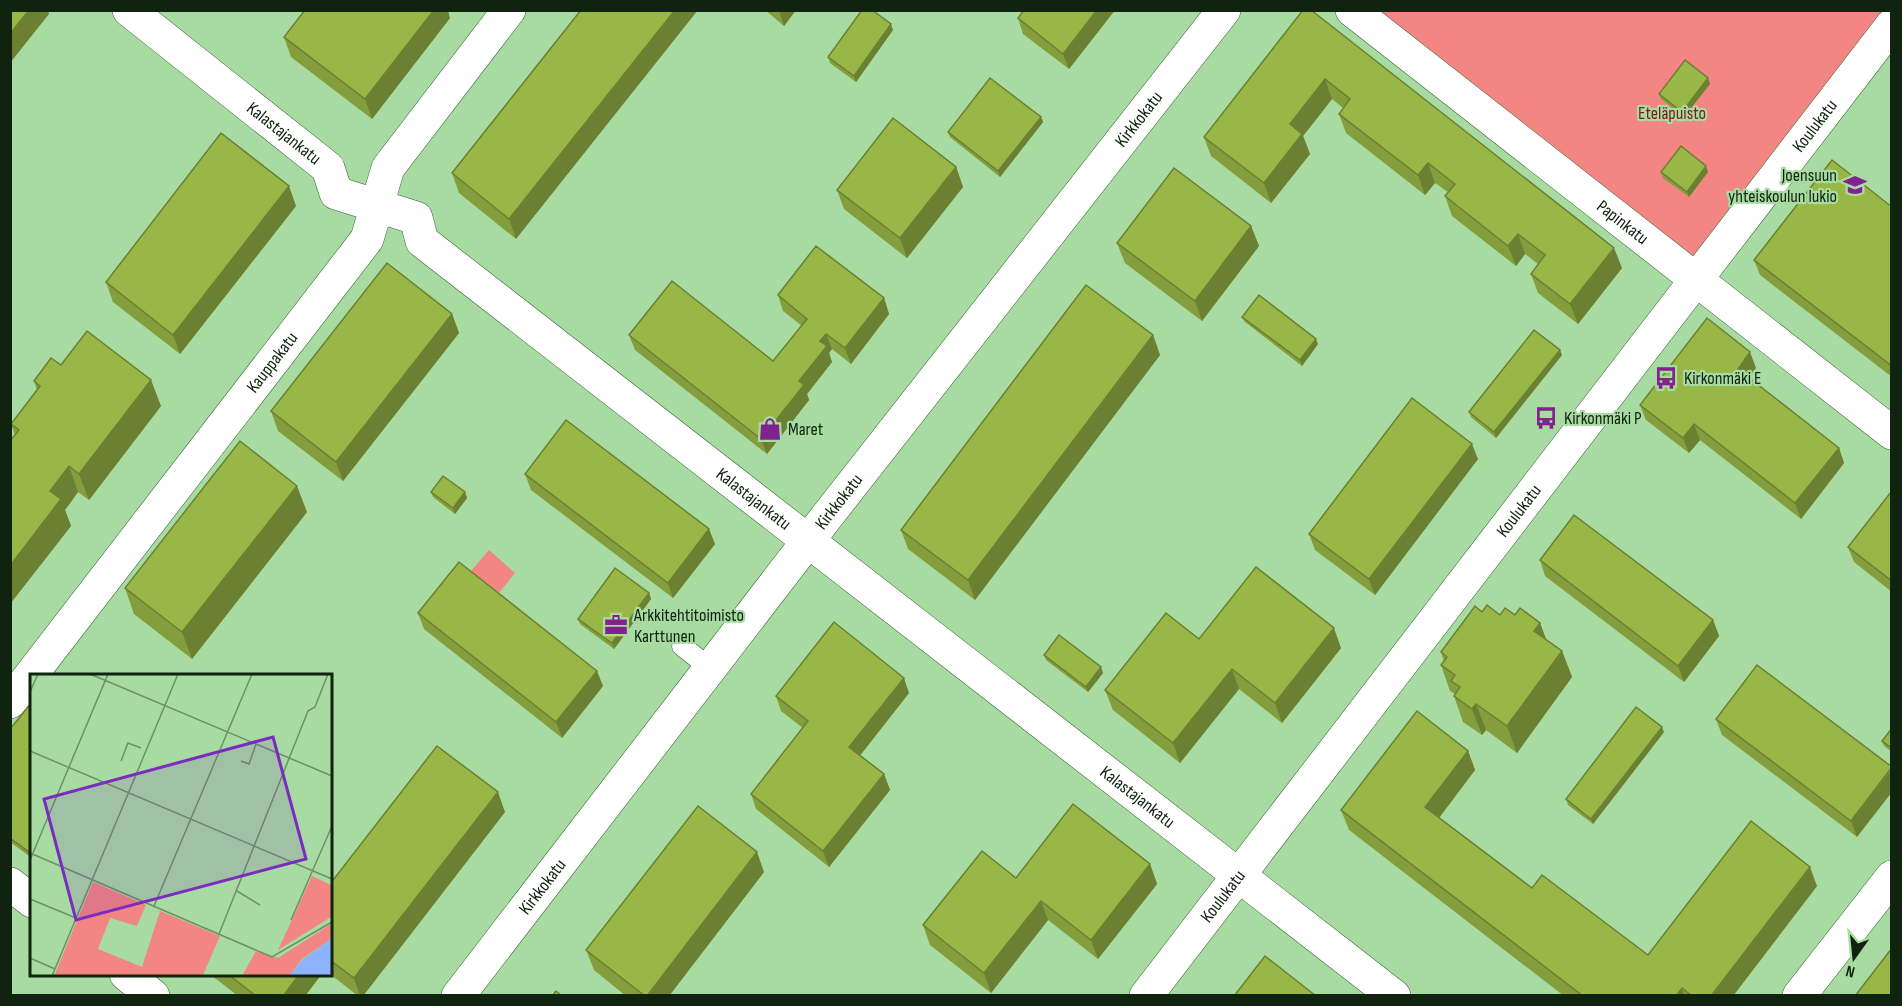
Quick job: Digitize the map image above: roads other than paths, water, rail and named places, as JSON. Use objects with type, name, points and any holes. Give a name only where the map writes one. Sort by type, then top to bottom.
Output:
[{"type":"street","name":"Kalastajankatu","points":[[129,10],[328,168],[336,193],[416,218],[422,242],[1394,996]]},
{"type":"street","name":"Kauppakatu","points":[[32,674],[367,239],[388,168],[509,10]]},
{"type":"street","name":"Kirkkokatu","points":[[458,996],[808,541],[1224,10]]},
{"type":"street","name":"Papinkatu","points":[[1352,10],[1695,281],[1892,433]]},
{"type":"street","name":"Koulukatu","points":[[1146,996],[1892,25]]},
{"type":"street","name":"Kauppakatu","points":[[10,702],[30,676]]},
{"type":"street","points":[[1799,996],[1892,877]]},
{"type":"street","points":[[10,884],[30,899]]},
{"type":"lane","points":[[681,646],[710,668]]},
{"type":"place","name":"Joensuun yhteiskoulun lukio","points":[[1855,185]]},
{"type":"place","name":"Kirkonmäki E","points":[[1666,378]]},
{"type":"place","name":"Kirkonmäki P","points":[[1546,418]]},
{"type":"place","name":"Maret","points":[[770,429]]},
{"type":"place","name":"Arkkitehtitoimisto Karttunen","points":[[616,625]]},
{"type":"park label","name":"Eteläpuisto","points":[[1672,113]]}]
